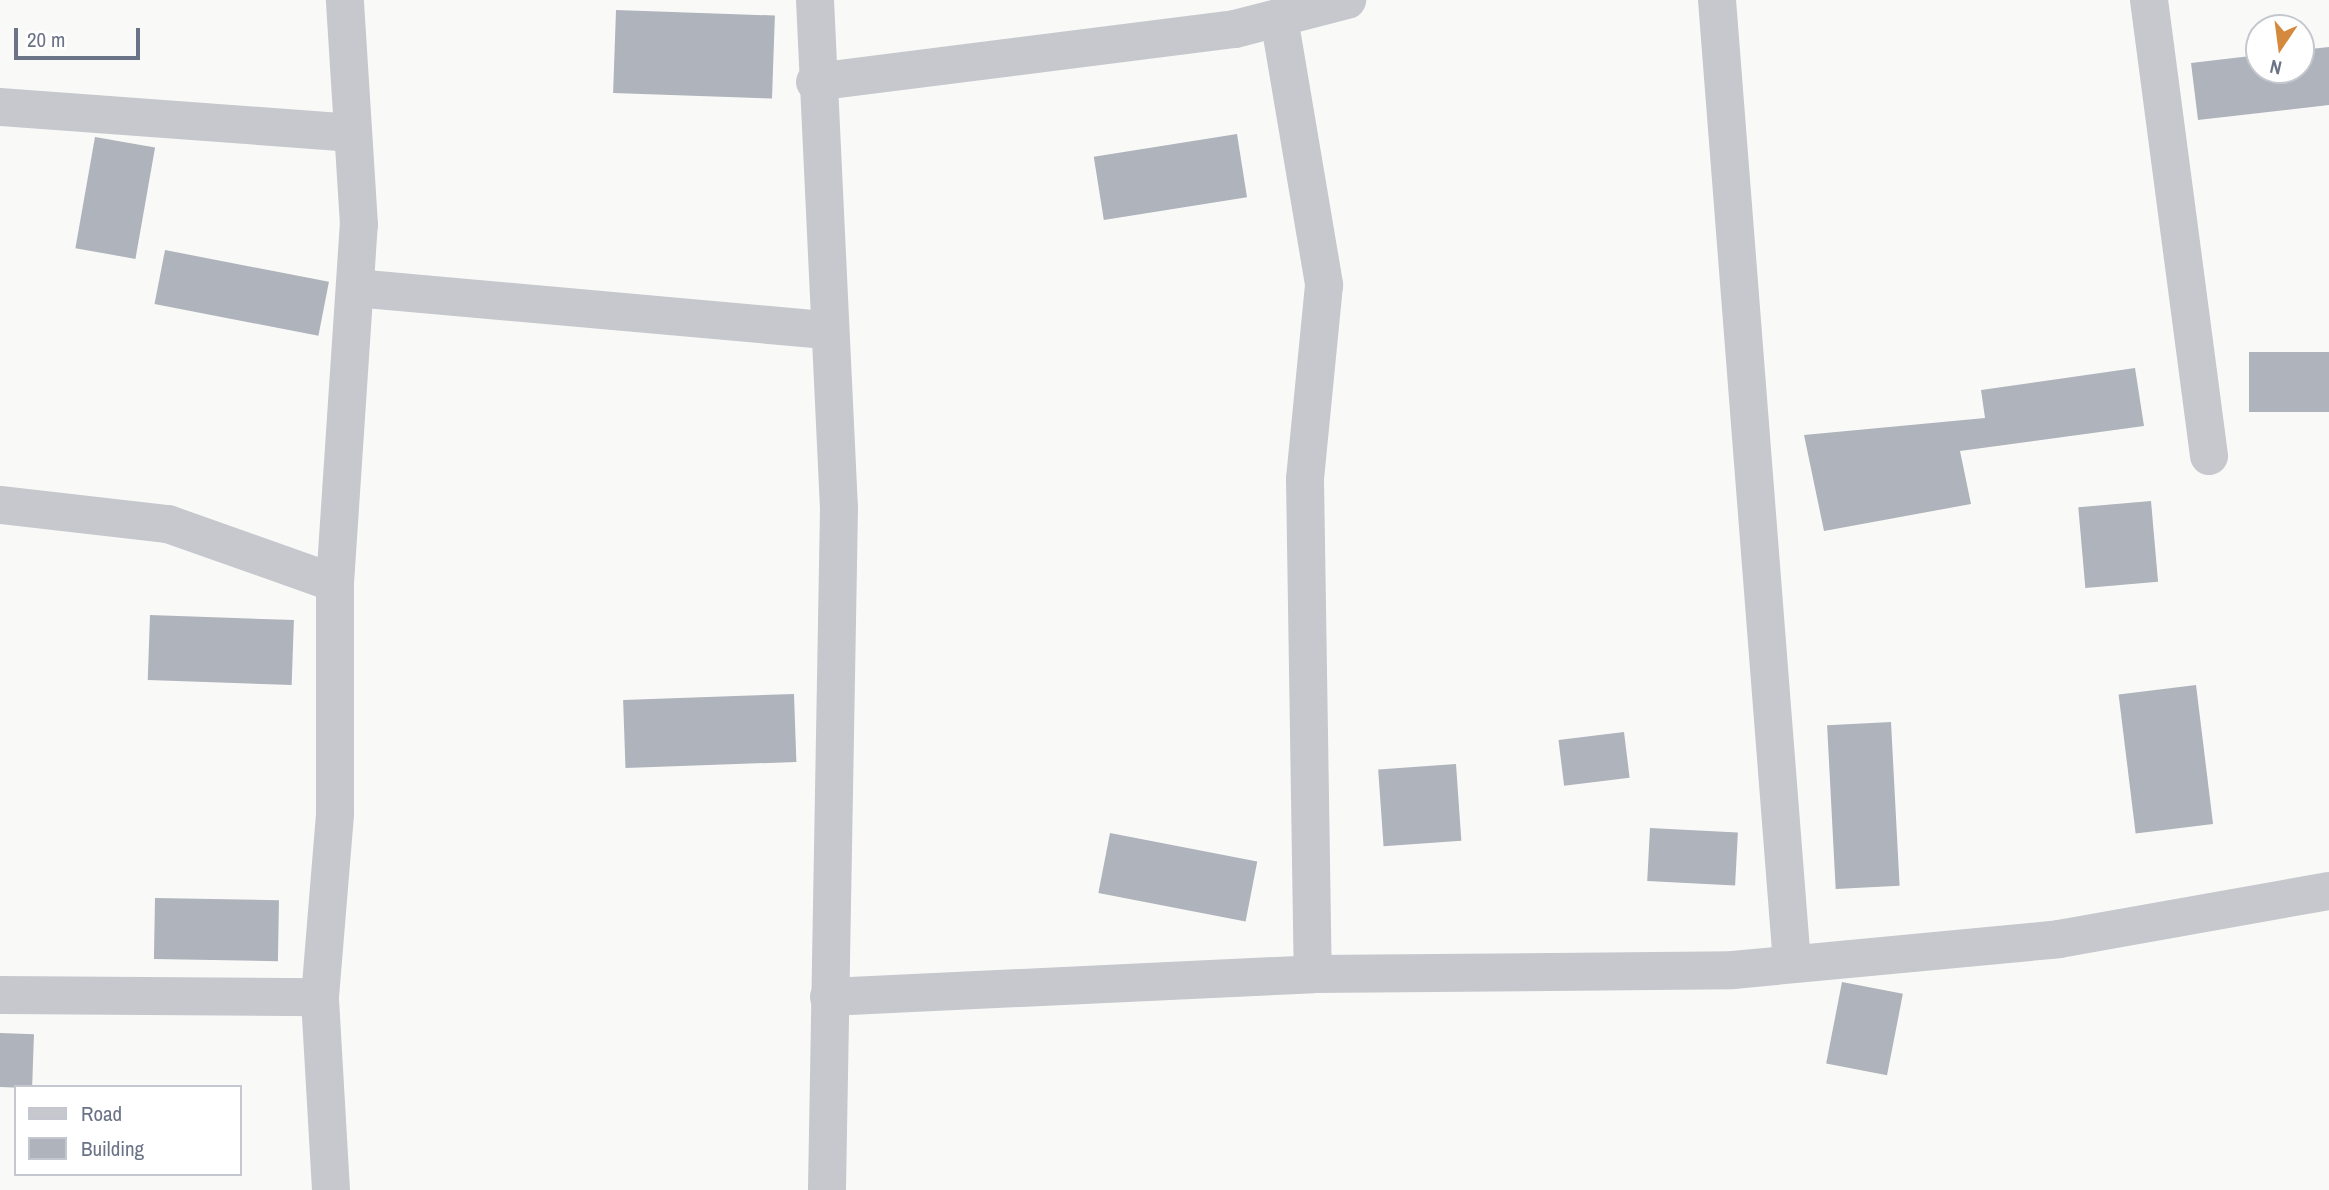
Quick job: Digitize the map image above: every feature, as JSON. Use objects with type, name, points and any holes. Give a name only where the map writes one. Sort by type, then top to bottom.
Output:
[{"type":"street","points":[[331,1190],[320,998],[335,813],[335,583],[359,225],[350,133],[345,0]]},
{"type":"street","points":[[814,0],[815,82],[839,508],[827,1190]]},
{"type":"street","points":[[815,82],[1235,29],[1347,0]]},
{"type":"street","points":[[1717,0],[1792,963]]},
{"type":"street","points":[[2149,0],[2209,456]]},
{"type":"street","points":[[1279,18],[1324,285],[1305,479],[1313,974]]},
{"type":"street","points":[[0,107],[350,133]]},
{"type":"street","points":[[355,288],[829,330]]},
{"type":"street","points":[[0,505],[167,524],[335,583]]},
{"type":"street","points":[[829,997],[1313,974],[1585,975],[1792,963],[2059,939],[2329,891]]},
{"type":"street","points":[[0,995],[320,998]]},
{"type":"building","points":[[616,10],[775,16],[772,98],[613,93]]},
{"type":"building","points":[[2329,47],[2329,105],[2198,120],[2191,63],[2245,57],[2245,84],[2315,84],[2315,48]]},
{"type":"building","points":[[1237,134],[1247,197],[1104,220],[1094,157]]},
{"type":"building","points":[[95,137],[155,148],[135,259],[75,248]]},
{"type":"building","points":[[165,250],[329,282],[318,336],[155,304]]},
{"type":"building","points":[[2249,352],[2329,352],[2329,412],[2249,412]]},
{"type":"building","points":[[2135,368],[2144,426],[1960,451],[1971,504],[1824,531],[1804,435],[1985,418],[1981,390]]},
{"type":"building","points":[[2151,501],[2158,582],[2085,588],[2078,507]]},
{"type":"building","points":[[150,615],[294,620],[292,685],[148,680]]},
{"type":"building","points":[[2196,685],[2213,824],[2136,833],[2119,695]]},
{"type":"building","points":[[794,694],[796,762],[625,768],[623,700]]},
{"type":"building","points":[[1891,722],[1900,886],[1836,889],[1827,725]]},
{"type":"building","points":[[1624,732],[1630,778],[1564,786],[1558,740]]},
{"type":"building","points":[[1456,764],[1461,841],[1384,846],[1378,769]]},
{"type":"building","points":[[1650,828],[1738,833],[1735,886],[1647,881]]},
{"type":"building","points":[[1110,833],[1257,862],[1246,922],[1098,893]]},
{"type":"building","points":[[155,898],[279,900],[278,961],[154,959]]},
{"type":"building","points":[[1842,982],[1903,994],[1887,1075],[1826,1063]]},
{"type":"building","points":[[0,1033],[34,1034],[32,1085],[0,1087]]}]
